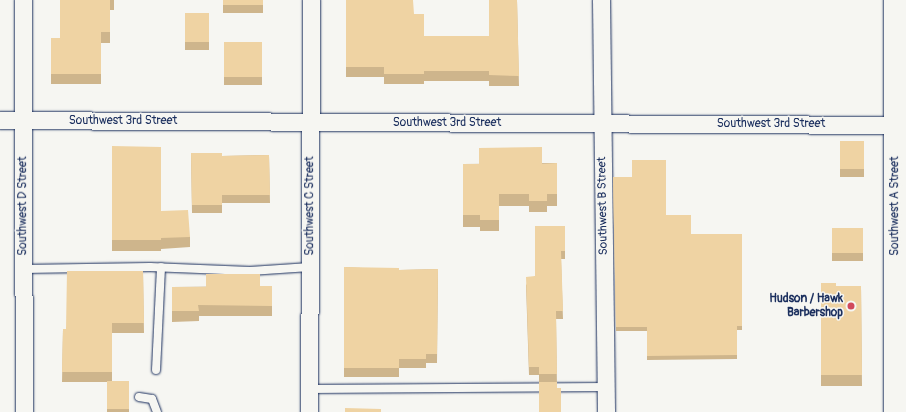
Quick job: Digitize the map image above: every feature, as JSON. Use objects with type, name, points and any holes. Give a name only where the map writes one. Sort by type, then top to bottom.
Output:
[{"type":"street","name":"Southwest D Street","points":[[23,0],[22,120],[24,412]]},
{"type":"street","name":"Southwest C Street","points":[[309,412],[311,0]]},
{"type":"street","name":"Southwest B Street","points":[[601,0],[606,412]]},
{"type":"street","name":"Southwest A Street","points":[[894,0],[895,412]]},
{"type":"street","name":"Southwest 3rd Street","points":[[0,120],[894,125]]},
{"type":"lane","points":[[23,269],[161,267],[250,271],[310,267]]},
{"type":"lane","points":[[156,370],[161,267]]},
{"type":"lane","points":[[308,389],[606,387]]},
{"type":"lane","points":[[139,397],[152,399],[157,412]]},
{"type":"building","points":[[60,0],[110,0],[110,32],[101,32],[101,74],[51,74],[51,38],[60,38]]},
{"type":"building","points":[[223,0],[263,0],[263,5],[223,5]]},
{"type":"building","points":[[346,0],[413,0],[414,14],[424,14],[424,36],[489,36],[489,0],[517,0],[519,76],[489,75],[489,71],[424,71],[424,74],[384,74],[384,67],[346,67]]},
{"type":"building","points":[[185,13],[209,13],[209,42],[185,42]]},
{"type":"building","points":[[224,42],[262,42],[262,77],[224,77]]},
{"type":"building","points":[[840,141],[864,141],[864,169],[840,169]]},
{"type":"building","points":[[112,146],[161,147],[161,211],[188,210],[190,237],[161,238],[161,240],[112,240]]},
{"type":"building","points":[[542,147],[542,164],[557,163],[557,194],[547,194],[547,201],[529,201],[529,194],[499,194],[499,220],[480,220],[480,215],[463,215],[463,164],[479,164],[479,148]]},
{"type":"building","points":[[191,153],[222,153],[222,156],[269,155],[270,195],[222,195],[222,205],[192,205]]},
{"type":"building","points":[[632,160],[666,160],[666,215],[691,215],[691,234],[742,234],[742,326],[737,326],[737,355],[647,356],[647,327],[616,327],[613,177],[632,177]]},
{"type":"building","points":[[535,226],[565,226],[565,251],[561,251],[563,311],[556,311],[557,374],[539,374],[539,367],[529,367],[526,277],[535,276]]},
{"type":"building","points":[[832,228],[863,228],[863,253],[832,253]]},
{"type":"building","points":[[344,267],[399,268],[399,270],[438,269],[437,354],[426,354],[426,359],[399,359],[399,368],[344,368]]},
{"type":"building","points":[[67,271],[143,271],[144,323],[112,323],[112,372],[62,372],[63,329],[66,329]]},
{"type":"building","points":[[206,274],[260,274],[260,286],[272,286],[272,306],[198,305],[199,311],[172,311],[172,287],[206,287]]},
{"type":"building","points":[[821,283],[836,283],[836,286],[861,286],[862,375],[821,375]]},
{"type":"building","points":[[107,381],[129,381],[129,409],[107,409]]},
{"type":"building","points":[[539,382],[557,382],[557,388],[561,388],[561,412],[539,412]]},
{"type":"building","points":[[345,408],[381,409],[381,412],[345,412]]},
{"type":"place","name":"Hudson / Hawk Barbershop","points":[[851,306]]}]
